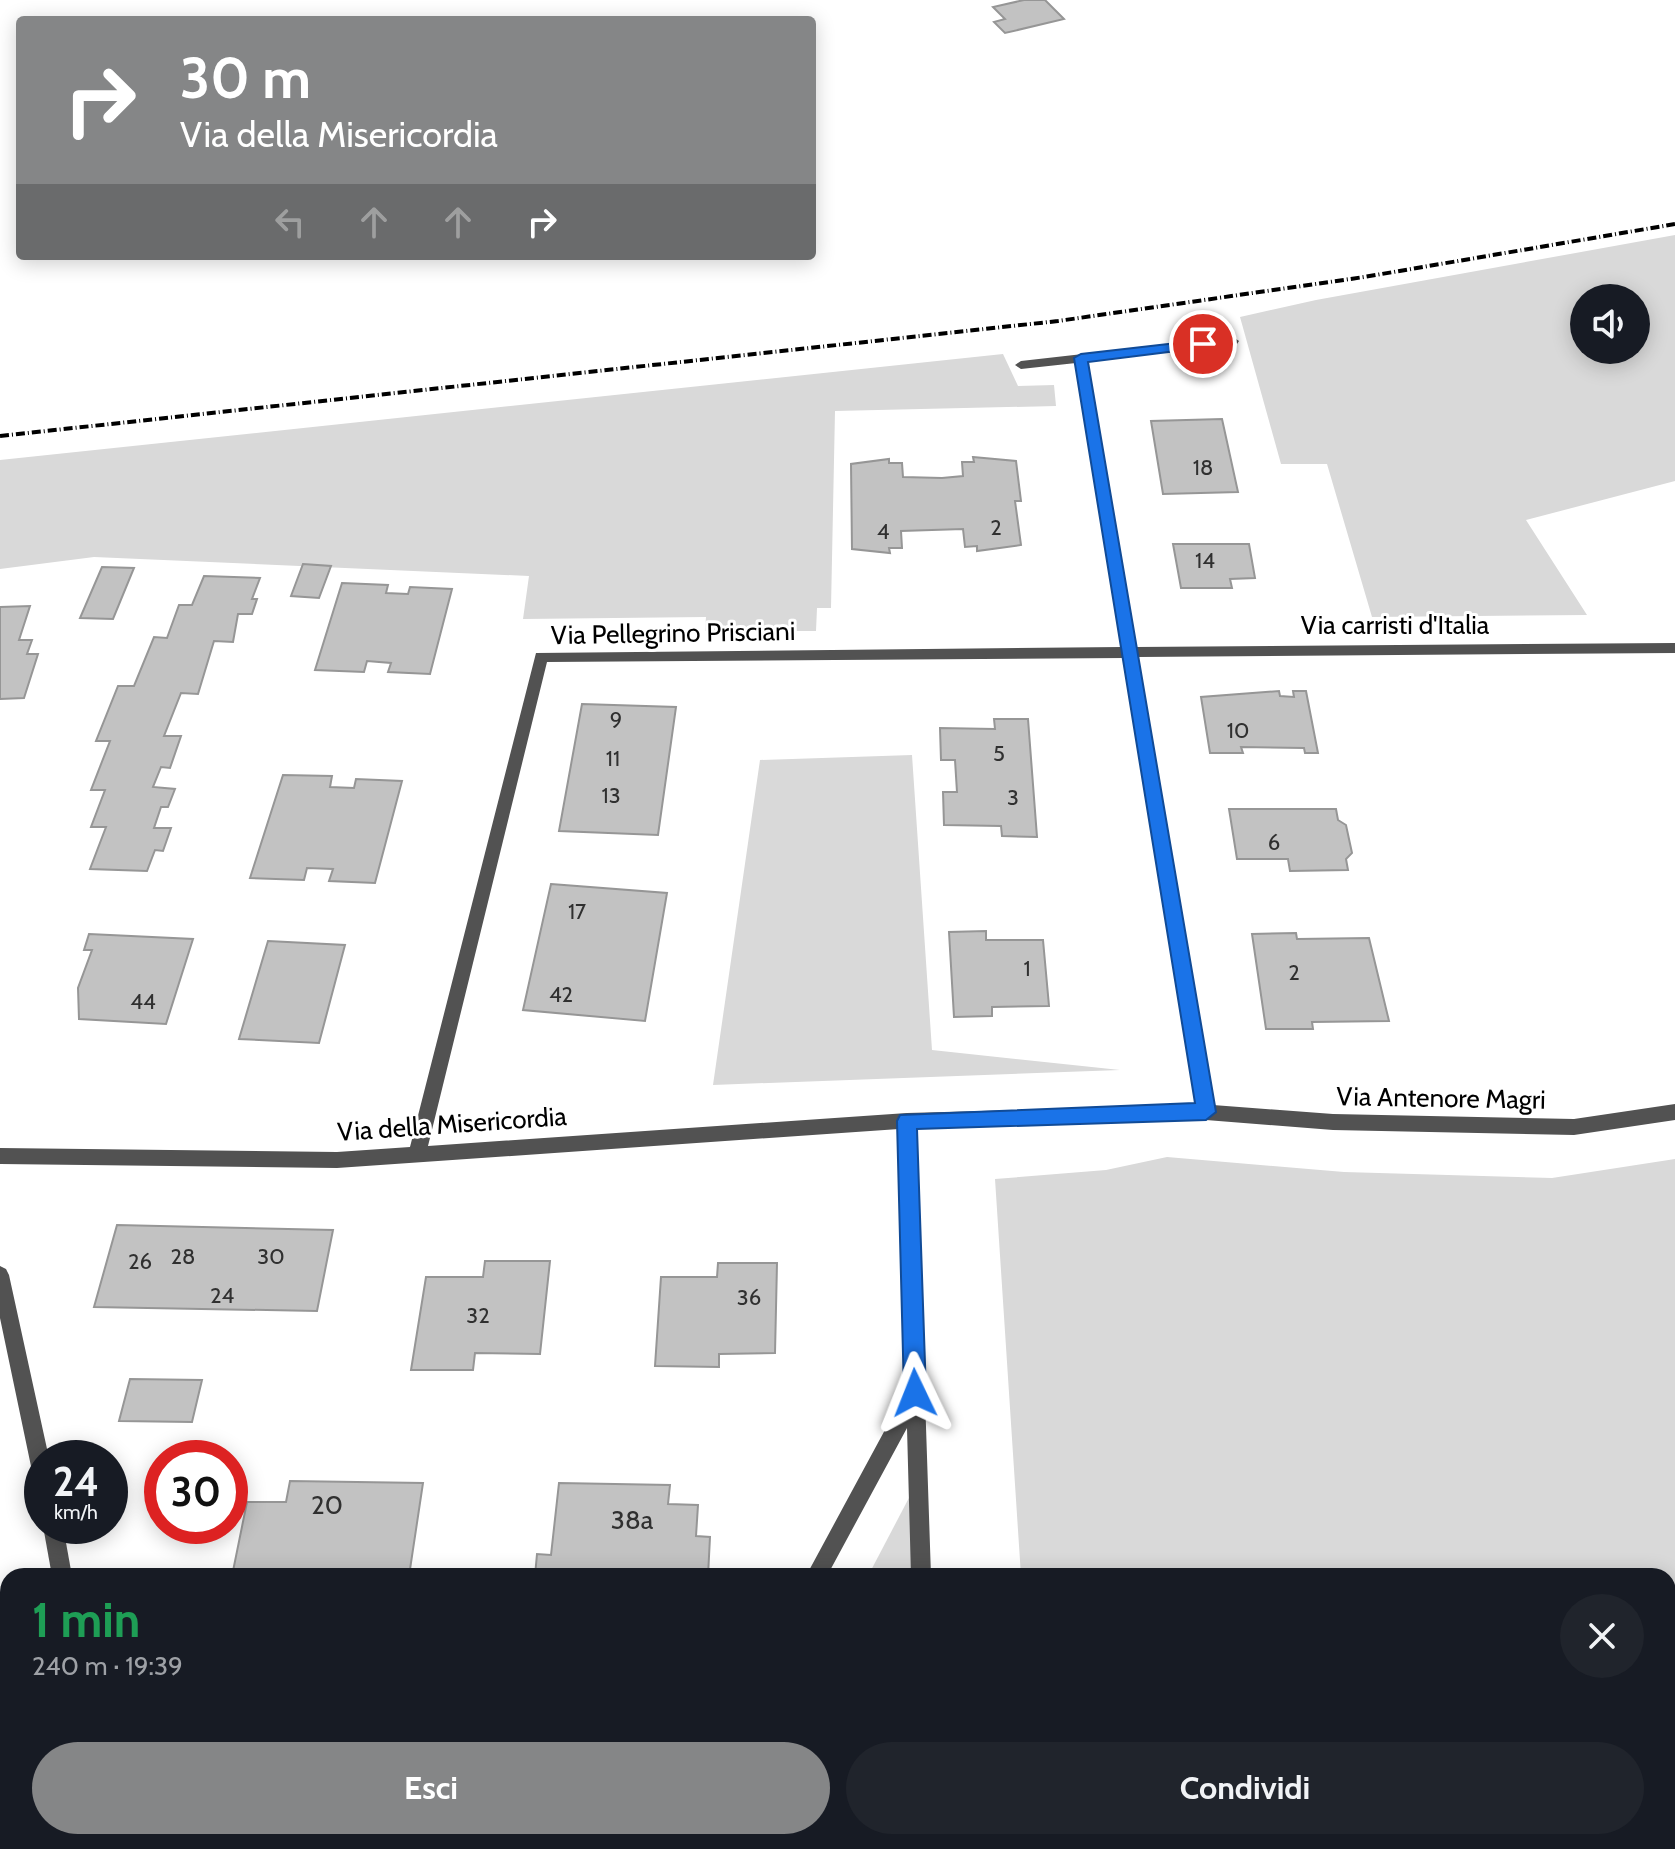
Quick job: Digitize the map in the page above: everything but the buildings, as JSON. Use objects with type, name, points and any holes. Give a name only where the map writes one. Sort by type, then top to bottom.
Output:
[{"type":"street","points":[[1021,365],[1233,341]]},
{"type":"street","points":[[1081,358],[1127,651],[1206,1112]]},
{"type":"street","name":"Via carristi d'Italia","points":[[1127,651],[1669,648]]},
{"type":"street","name":"Via Pellegrino Prisciani","points":[[417,1156],[541,657],[1127,651]]},
{"type":"street","name":"Via Antenore Magri","points":[[1206,1112],[1375,1124],[1574,1127],[1675,1112]]},
{"type":"street","name":"Via della Misericordia","points":[[0,1156],[269,1161],[417,1156],[907,1121],[1206,1112]]},
{"type":"street","points":[[907,1121],[921,1568]]},
{"type":"street","points":[[0,1275],[35,1440]]},
{"type":"street","points":[[820,1568],[915,1393]]},
{"type":"street","points":[[56,1544],[61,1568]]},
{"type":"shaded area","points":[[1675,235],[1675,481],[1526,520],[1587,615],[1372,617],[1327,464],[1281,464],[1240,317],[1316,300]]},
{"type":"shaded area","points":[[1003,354],[1018,386],[1054,385],[1056,406],[835,411],[831,608],[817,608],[816,631],[705,631],[706,617],[523,619],[529,576],[94,557],[0,569],[0,460]]},
{"type":"shaded area","points":[[912,755],[932,1050],[1120,1070],[713,1085],[760,760]]},
{"type":"shaded area","points":[[1167,1157],[1344,1172],[1552,1178],[1675,1159],[1675,1568],[1020,1568],[995,1179],[1106,1170]]},
{"type":"shaded area","points":[[911,1494],[914,1568],[872,1568]]},
{"type":"railway","points":[[0,436],[1058,321],[1364,277],[1675,224]]},
{"type":"route","points":[[915,1393],[907,1121],[1206,1112],[1127,651],[1081,358],[1203,344]]}]
